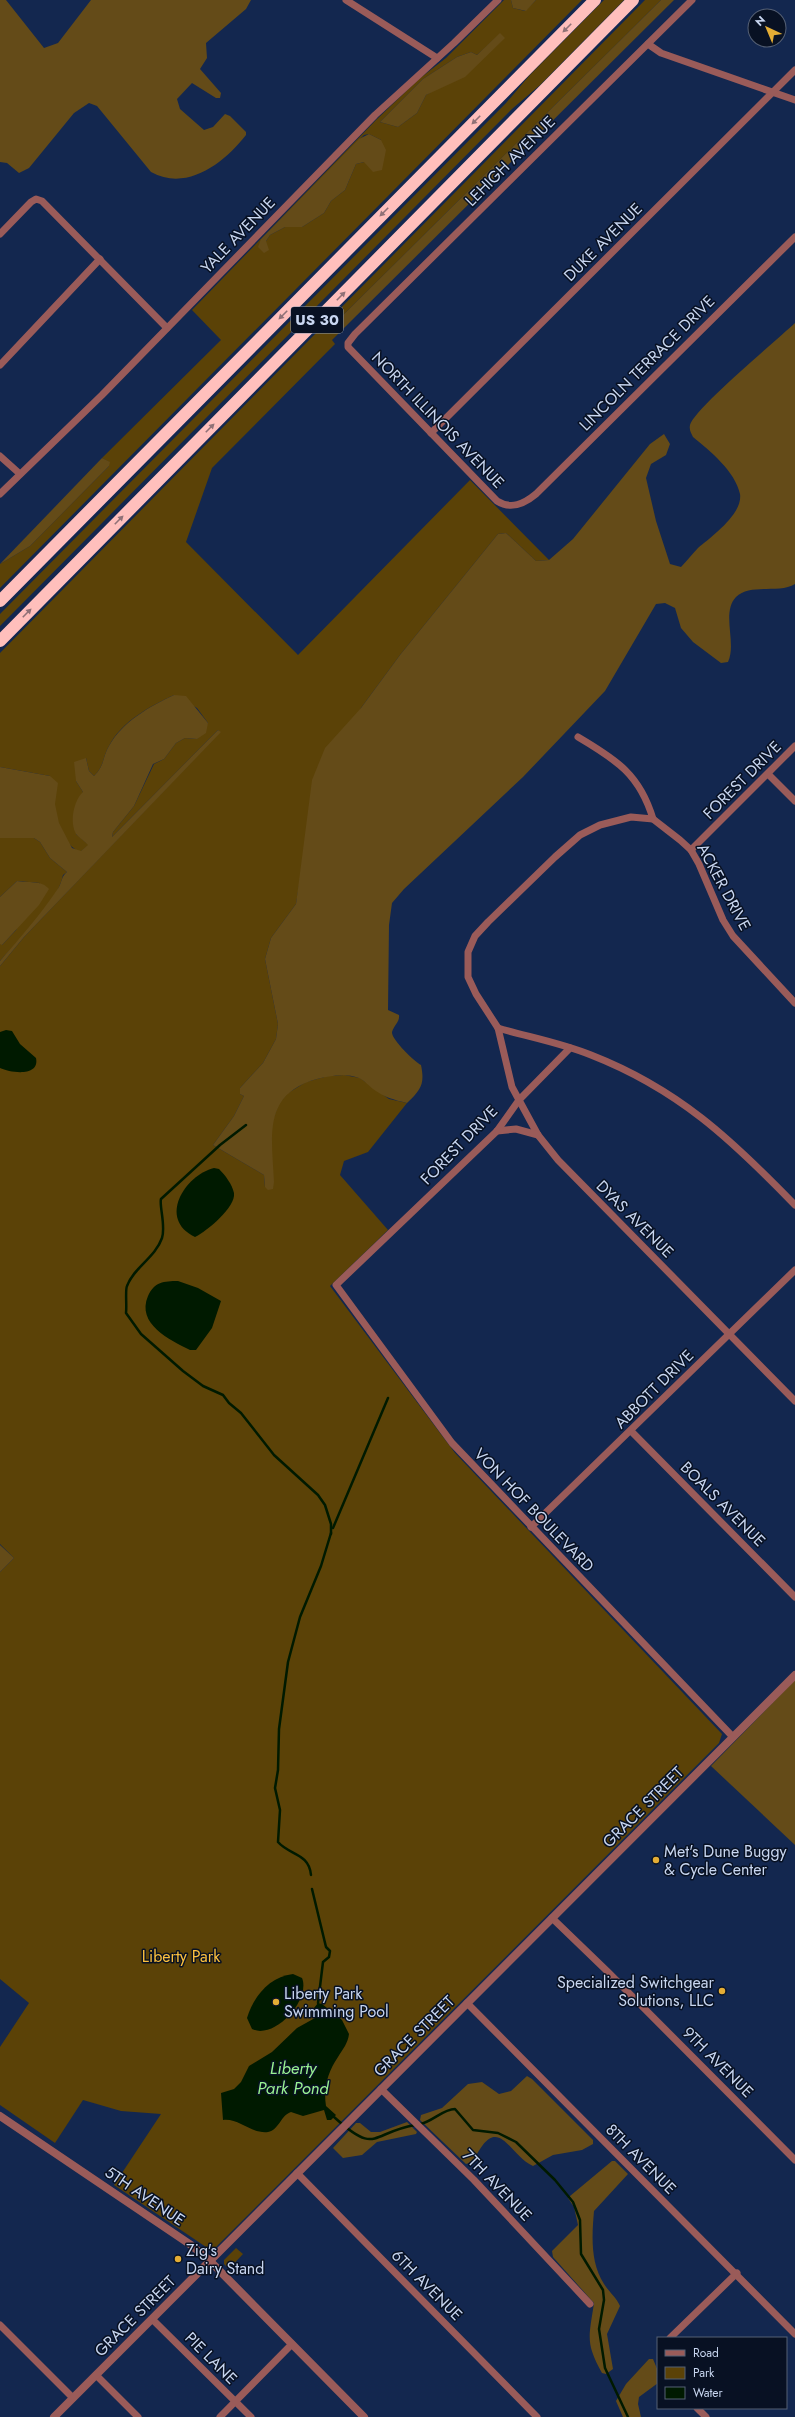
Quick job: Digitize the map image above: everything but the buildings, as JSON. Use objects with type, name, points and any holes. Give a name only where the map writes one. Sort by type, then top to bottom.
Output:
[{"type":"highway","name":"US 30","points":[[0,601],[595,0]]},
{"type":"highway","name":"US 30","points":[[0,641],[633,0]]},
{"type":"street","points":[[346,0],[437,58]]},
{"type":"street","name":"YALE AVENUE","points":[[0,494],[167,328],[370,120],[498,0]]},
{"type":"street","name":"LEHIGH AVENUE","points":[[348,343],[355,334],[692,0]]},
{"type":"street","points":[[648,44],[661,53],[795,100]]},
{"type":"street","name":"DUKE AVENUE","points":[[431,433],[795,70]]},
{"type":"street","points":[[0,234],[31,202],[36,199],[42,201],[167,328]]},
{"type":"street","name":"LINCOLN TERRACE DRIVE","points":[[515,506],[536,494],[795,237]]},
{"type":"street","points":[[0,365],[100,259]]},
{"type":"street","name":"NORTH ILLINOIS AVENUE","points":[[348,343],[351,351],[497,501],[508,506],[515,506]]},
{"type":"street","points":[[0,456],[20,474]]},
{"type":"street","points":[[578,737],[615,761],[634,778],[644,793],[653,819]]},
{"type":"street","name":"FOREST DRIVE","points":[[691,850],[795,746]]},
{"type":"street","points":[[768,774],[795,802]]},
{"type":"street","name":"FOREST DRIVE","points":[[336,1285],[497,1131],[519,1100],[512,1087],[498,1028],[476,994],[468,977],[468,952],[475,936],[580,835],[615,820],[631,817],[653,819]]},
{"type":"street","name":"ACKER DRIVE","points":[[653,819],[669,830],[691,850],[702,870],[723,920],[733,936],[795,1003]]},
{"type":"street","points":[[498,1028],[570,1048],[632,1073],[690,1107],[757,1165],[795,1205]]},
{"type":"street","points":[[519,1100],[570,1048]]},
{"type":"street","name":"DYAS AVENUE","points":[[519,1100],[538,1135],[558,1160],[795,1401]]},
{"type":"street","points":[[497,1131],[516,1129],[538,1135]]},
{"type":"street","name":"ABBOTT DRIVE","points":[[531,1527],[795,1270]]},
{"type":"street","name":"VON HOF BOULEVARD","points":[[336,1285],[443,1432],[471,1464],[733,1737]]},
{"type":"street","name":"BOALS AVENUE","points":[[631,1431],[795,1597]]},
{"type":"street","name":"GRACE STREET","points":[[54,2417],[795,1675]]},
{"type":"street","name":"9TH AVENUE","points":[[552,1918],[625,1989],[795,2160]]},
{"type":"street","name":"8TH AVENUE","points":[[467,2003],[627,2166],[737,2273],[795,2334]]},
{"type":"street","name":"7TH AVENUE","points":[[381,2089],[474,2180],[590,2304]]},
{"type":"street","name":"5TH AVENUE","points":[[0,2116],[178,2236],[210,2261],[364,2417]]},
{"type":"street","name":"6TH AVENUE","points":[[297,2173],[537,2417]]},
{"type":"street","points":[[671,2337],[737,2273]]},
{"type":"street","name":"PIE LANE","points":[[152,2319],[251,2417]]},
{"type":"street","points":[[0,2325],[73,2398]]},
{"type":"street","points":[[220,2417],[292,2344]]},
{"type":"street","points":[[96,2375],[138,2417]]},
{"type":"street","points":[[698,2409],[706,2417]]},
{"type":"green space","points":[[504,0],[511,0],[513,8],[525,11],[536,0],[582,0],[0,588],[0,564],[30,546],[109,466],[109,462],[102,458],[221,340],[192,310],[376,120],[419,79],[446,58]],"holes":[[[500,34],[475,66],[426,95],[417,113],[398,127],[380,122],[423,79],[457,57],[471,52],[477,55]],[[369,134],[381,140],[364,162],[356,164],[345,190],[331,201],[324,213],[302,227],[285,227],[270,235],[266,241],[261,239],[364,135]]]},
{"type":"green space","points":[[604,0],[624,0],[540,85],[512,109],[0,626],[0,614],[506,103],[529,76]]},
{"type":"green space","name":"Liberty Park","points":[[645,0],[661,0],[335,323],[339,333],[332,340],[335,344],[212,468],[186,542],[298,655],[470,480],[549,560],[536,561],[506,533],[498,534],[400,655],[361,708],[300,879],[296,904],[271,938],[265,959],[278,1024],[276,1039],[263,1063],[240,1088],[240,1094],[244,1096],[234,1116],[213,1145],[264,1175],[265,1187],[272,1144],[272,1122],[279,1103],[288,1093],[306,1082],[328,1076],[344,1075],[360,1078],[389,1099],[407,1103],[368,1152],[344,1161],[340,1175],[388,1230],[330,1286],[455,1453],[722,1734],[719,1743],[212,2251],[114,2185],[161,2114],[121,2111],[83,2100],[55,2143],[0,2105],[0,2047],[29,2003],[0,1979],[0,1572],[14,1558],[0,1544],[0,966],[24,937],[220,732],[218,730],[112,837],[113,832],[134,806],[154,764],[164,759],[176,743],[185,738],[197,739],[208,723],[197,708],[174,695],[146,710],[121,729],[114,737],[107,750],[102,765],[94,776],[89,771],[86,758],[76,781],[83,792],[76,834],[89,845],[80,852],[72,847],[65,839],[61,829],[57,818],[50,776],[0,767],[0,653]]},
{"type":"green space","points":[[0,838],[34,838],[40,842],[50,858],[67,872],[63,875],[60,886],[46,909],[0,961],[0,920],[2,945],[16,930],[40,883],[17,881],[0,897]]},
{"type":"green space","points":[[236,2248],[243,2254],[229,2269],[224,2264],[224,2260]]},
{"type":"shaded area","points":[[0,0],[6,0],[44,48],[58,43],[91,0],[251,0],[246,9],[206,43],[207,58],[200,69],[221,93],[220,98],[216,98],[192,83],[177,99],[180,109],[204,130],[213,127],[225,114],[230,116],[246,132],[246,135],[227,155],[204,172],[178,179],[165,177],[151,172],[97,106],[89,103],[74,113],[29,168],[19,173],[7,163],[0,162]]},
{"type":"shaded area","points":[[511,0],[536,0],[526,11],[513,8]]},
{"type":"shaded area","points":[[661,0],[674,0],[339,333],[335,323]]},
{"type":"shaded area","points":[[500,33],[505,38],[465,77],[426,95],[417,113],[398,127],[380,122],[423,79],[457,57],[471,52],[477,55]]},
{"type":"shaded area","points":[[369,134],[381,140],[386,150],[382,170],[373,172],[364,162],[356,164],[345,190],[331,201],[324,213],[302,227],[285,227],[270,235],[266,241],[269,250],[264,253],[258,247],[261,239],[359,139]]},
{"type":"shaded area","points":[[795,323],[795,584],[781,588],[749,590],[736,597],[730,611],[729,620],[731,646],[728,662],[721,663],[693,642],[681,628],[675,608],[665,603],[656,604],[605,691],[523,777],[404,889],[392,903],[389,925],[388,1010],[399,1015],[399,1020],[392,1032],[395,1040],[421,1065],[421,1086],[416,1094],[407,1103],[377,1092],[361,1079],[354,1076],[322,1078],[299,1086],[287,1095],[279,1106],[274,1119],[272,1149],[274,1182],[273,1189],[268,1190],[265,1187],[264,1175],[213,1145],[234,1116],[244,1096],[240,1094],[240,1088],[263,1063],[276,1039],[278,1024],[265,959],[271,938],[296,904],[312,780],[325,748],[361,708],[400,655],[498,534],[506,533],[536,561],[549,560],[573,539],[650,444],[664,434],[670,444],[666,455],[651,464],[646,478],[656,521],[670,564],[681,567],[698,548],[725,524],[737,509],[740,502],[740,494],[733,477],[721,462],[693,437],[690,430],[690,425],[695,417],[720,390]]},
{"type":"shaded area","points":[[102,458],[110,462],[109,466],[30,546],[0,564]]},
{"type":"shaded area","points":[[174,695],[186,696],[208,723],[206,733],[197,739],[185,738],[176,743],[164,759],[153,764],[134,806],[113,832],[112,837],[218,730],[221,732],[24,937],[0,966],[0,961],[44,908],[59,888],[67,872],[50,858],[40,842],[34,838],[0,838],[0,767],[50,776],[58,783],[55,804],[59,823],[72,848],[81,851],[88,845],[76,834],[73,824],[75,806],[77,800],[83,792],[76,781],[74,762],[86,758],[89,771],[94,776],[102,765],[109,746],[122,729],[146,710]]},
{"type":"shaded area","points":[[17,881],[43,884],[49,889],[39,905],[2,945],[0,944],[0,897]]},
{"type":"shaded area","points":[[0,1545],[14,1558],[0,1572]]},
{"type":"shaded area","points":[[795,1680],[795,1845],[711,1766]]},
{"type":"shaded area","points":[[527,2076],[532,2079],[593,2140],[593,2144],[582,2150],[553,2155],[533,2166],[524,2160],[503,2140],[496,2137],[489,2139],[473,2162],[466,2164],[420,2120],[421,2115],[442,2108],[468,2084],[482,2082],[499,2094],[511,2091]]},
{"type":"shaded area","points":[[407,2122],[417,2132],[416,2134],[377,2142],[362,2155],[343,2158],[333,2148],[356,2123],[360,2123],[371,2132],[380,2132]]},
{"type":"shaded area","points":[[612,2161],[615,2161],[628,2174],[594,2211],[593,2229],[594,2258],[599,2276],[620,2306],[607,2334],[613,2369],[606,2374],[602,2373],[591,2346],[590,2332],[594,2303],[553,2257],[552,2251],[578,2225],[574,2207],[568,2198]]},
{"type":"shaded area","points":[[649,2359],[653,2359],[657,2369],[657,2384],[639,2397],[638,2404],[641,2417],[623,2417],[616,2401],[626,2384]]},
{"type":"water","points":[[6,1030],[12,1031],[20,1044],[36,1058],[34,1068],[29,1071],[17,1072],[0,1068],[0,1032]]},
{"type":"water","points":[[214,1168],[219,1169],[224,1174],[232,1186],[234,1193],[233,1199],[220,1218],[195,1237],[184,1229],[178,1220],[177,1209],[179,1198],[193,1179],[203,1172]]},
{"type":"water","points":[[178,1281],[198,1288],[221,1301],[212,1328],[196,1350],[190,1350],[165,1336],[151,1323],[147,1315],[146,1306],[150,1291],[160,1283]]},
{"type":"water","name":"Liberty Park Swimming Pool","points":[[293,1974],[302,1978],[303,1987],[301,1997],[296,2007],[289,2016],[270,2029],[261,2031],[252,2029],[247,2018],[258,1995],[270,1983],[284,1976]]},
{"type":"water","name":"Liberty Park Pond","points":[[318,2003],[322,2004],[342,2020],[349,2034],[345,2046],[331,2068],[325,2092],[326,2106],[336,2115],[331,2120],[327,2120],[324,2110],[303,2116],[291,2112],[285,2116],[272,2131],[268,2132],[256,2131],[234,2121],[223,2120],[221,2093],[234,2089],[241,2082],[249,2066],[272,2052],[297,2028],[315,2018],[314,2008]]},
{"type":"waterway","points":[[246,1125],[220,1145],[161,1199],[163,1228],[162,1238],[155,1251],[130,1279],[126,1291],[126,1313],[141,1334],[183,1371],[203,1386],[223,1395],[229,1403],[241,1413],[274,1455],[318,1495],[325,1505],[331,1524],[331,1534]]},
{"type":"waterway","points":[[333,1528],[388,1398]]},
{"type":"waterway","points":[[311,1875],[307,1862],[278,1842],[280,1810],[275,1788],[278,1770],[279,1729],[288,1662],[300,1617],[321,1566],[331,1533]]},
{"type":"waterway","points":[[312,1889],[326,1947],[330,1951],[329,1957],[323,1962],[318,2003]]},
{"type":"waterway","points":[[420,2124],[429,2121],[446,2111],[455,2109],[473,2130],[498,2133],[516,2142],[555,2180],[573,2202],[580,2220],[581,2254],[603,2290],[604,2300],[599,2329],[605,2368],[628,2417]]},
{"type":"waterway","points":[[334,2117],[358,2136],[367,2139],[374,2139],[415,2125]]},
{"type":"place","name":"Met's Dune Buggy & Cycle Center","points":[[656,1860]]},
{"type":"place","name":"Specialized Switchgear Solutions, LLC","points":[[722,1991]]},
{"type":"place","name":"Liberty Park Swimming Pool","points":[[276,2002]]},
{"type":"place","name":"Zig's Dairy Stand","points":[[178,2259]]}]
